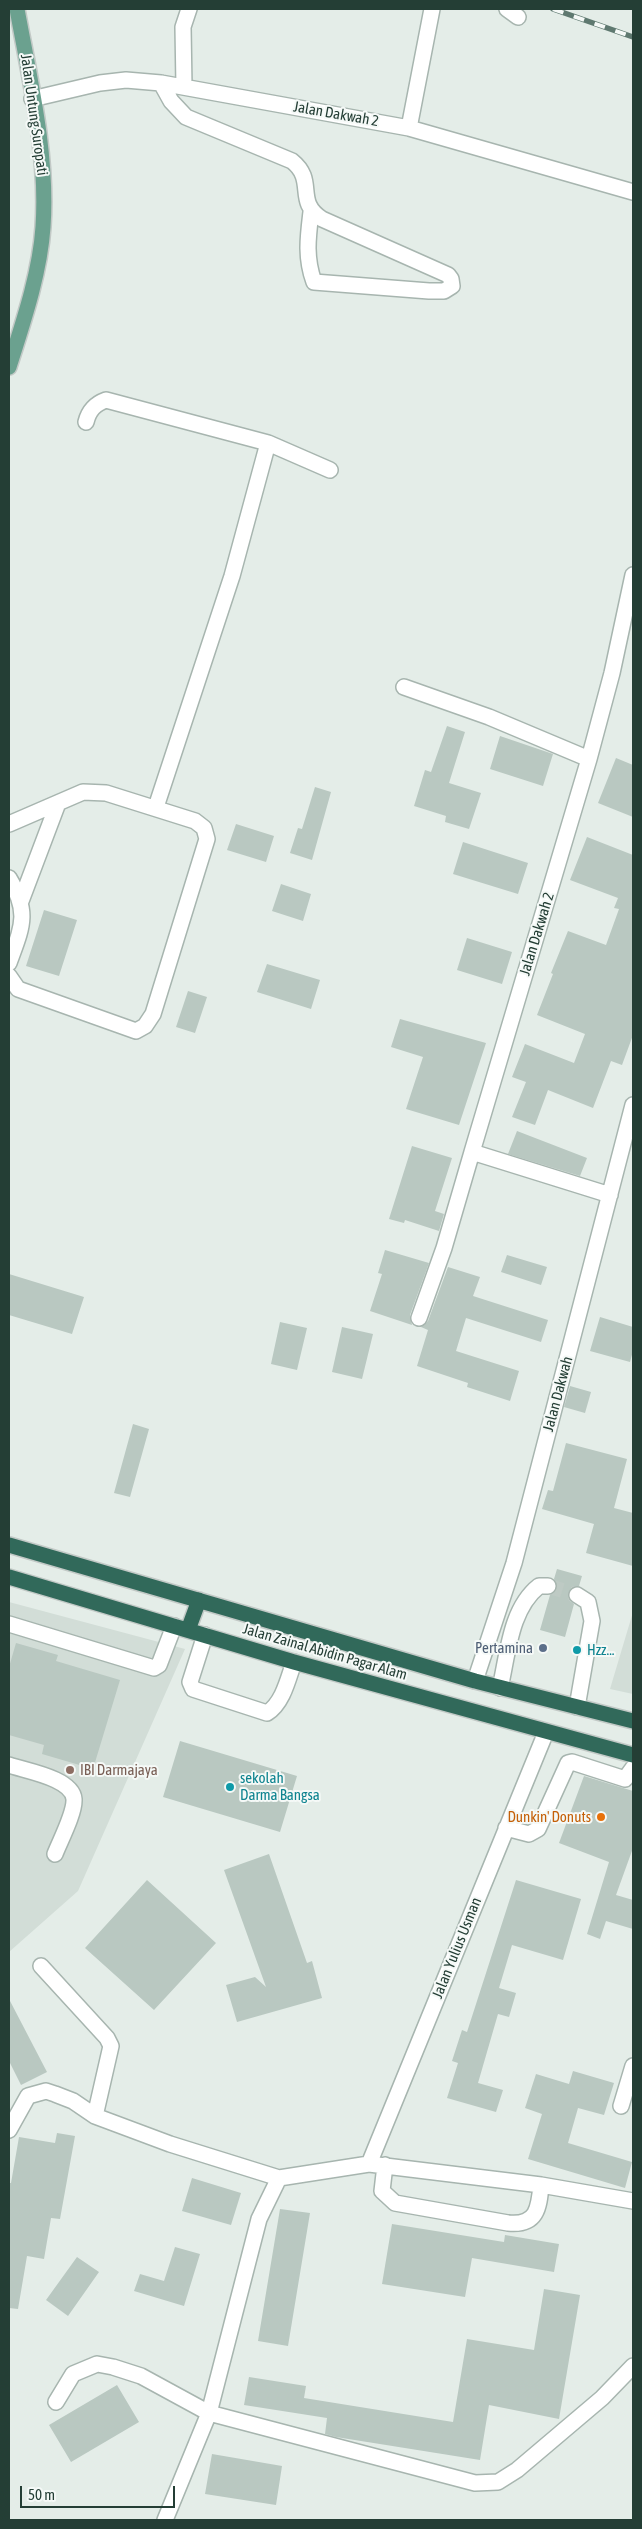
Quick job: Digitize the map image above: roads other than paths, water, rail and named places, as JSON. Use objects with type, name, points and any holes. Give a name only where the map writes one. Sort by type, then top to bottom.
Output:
[{"type":"highway","name":"Jalan Zainal Abidin Pagar Alam","points":[[9,1545],[475,1681],[633,1722]]},
{"type":"highway","name":"Jalan Zainal Abidin Pagar Alam","points":[[9,1577],[294,1662],[633,1755]]},
{"type":"highway","points":[[182,1628],[199,1600]]},
{"type":"main road","name":"Jalan Untung Suropati","points":[[9,367],[28,310],[43,228],[44,173],[17,9]]},
{"type":"street","points":[[184,87],[183,26],[189,9]]},
{"type":"street","points":[[409,128],[432,9]]},
{"type":"street","name":"Jalan Dakwah 2","points":[[32,100],[100,83],[126,80],[161,83],[409,128],[633,192]]},
{"type":"street","points":[[161,83],[171,101],[186,117],[292,161],[300,168],[304,176],[311,212],[307,250],[308,264],[314,282],[429,291],[444,291],[452,286],[448,275],[322,219],[311,212]]},
{"type":"street","points":[[86,422],[88,414],[94,406],[106,400],[268,443],[330,470]]},
{"type":"street","points":[[156,807],[232,576],[268,443]]},
{"type":"street","name":"Jalan Dakwah 2","points":[[419,1318],[444,1248],[589,758],[612,673],[627,630],[633,575]]},
{"type":"street","points":[[404,687],[489,717],[589,758]]},
{"type":"street","points":[[9,824],[83,792],[106,793],[156,807],[195,821],[204,828],[207,839],[164,983],[153,1014],[146,1026],[136,1031],[18,989],[9,976]]},
{"type":"street","points":[[21,902],[58,803]]},
{"type":"street","points":[[9,878],[21,902],[23,923],[9,963]]},
{"type":"street","name":"Jalan Dakwah","points":[[475,1681],[514,1563],[633,1105]]},
{"type":"street","points":[[472,1152],[610,1195]]},
{"type":"street","points":[[500,1688],[516,1616],[531,1593],[539,1586],[548,1586]]},
{"type":"street","points":[[577,1594],[588,1602],[592,1621],[577,1708]]},
{"type":"street","points":[[9,1624],[154,1668],[159,1665],[182,1628]]},
{"type":"street","points":[[204,1635],[190,1682],[193,1689],[267,1713],[273,1709],[286,1688],[294,1662]]},
{"type":"street","name":"Jalan Yulius Usman","points":[[370,2164],[546,1732]]},
{"type":"street","points":[[506,1828],[529,1834],[538,1829],[568,1763],[572,1762],[625,1779],[633,1768]]},
{"type":"street","points":[[9,1765],[61,1781],[71,1792],[74,1798],[73,1808],[55,1854]]},
{"type":"street","points":[[41,1966],[107,2038],[111,2046],[95,2116]]},
{"type":"street","points":[[620,2106],[633,2066]]},
{"type":"street","points":[[9,2106],[28,2096],[46,2091],[73,2102],[95,2116],[170,2144],[279,2178],[370,2164],[541,2185],[633,2201]]},
{"type":"street","points":[[9,2130],[28,2096]]},
{"type":"street","points":[[385,2166],[382,2191],[395,2203],[508,2223],[519,2224],[529,2221],[536,2212],[541,2185]]},
{"type":"street","points":[[165,2520],[209,2413],[259,2219],[279,2178]]},
{"type":"street","points":[[56,2402],[73,2374],[97,2364],[141,2376],[209,2413],[475,2483],[498,2482],[517,2470],[602,2398],[633,2366]]},
{"type":"tunnel","points":[[548,1586],[577,1595]]},
{"type":"railway","points":[[553,9],[633,37]]},
{"type":"place","name":"Pertamina","points":[[543,1648]]},
{"type":"place","name":"Hzz...","points":[[577,1650]]},
{"type":"place","name":"IBI Darmajaya","points":[[70,1770]]},
{"type":"place","name":"sekolah Darma Bangsa","points":[[230,1787]]},
{"type":"place","name":"Dunkin' Donuts","points":[[601,1817]]}]
